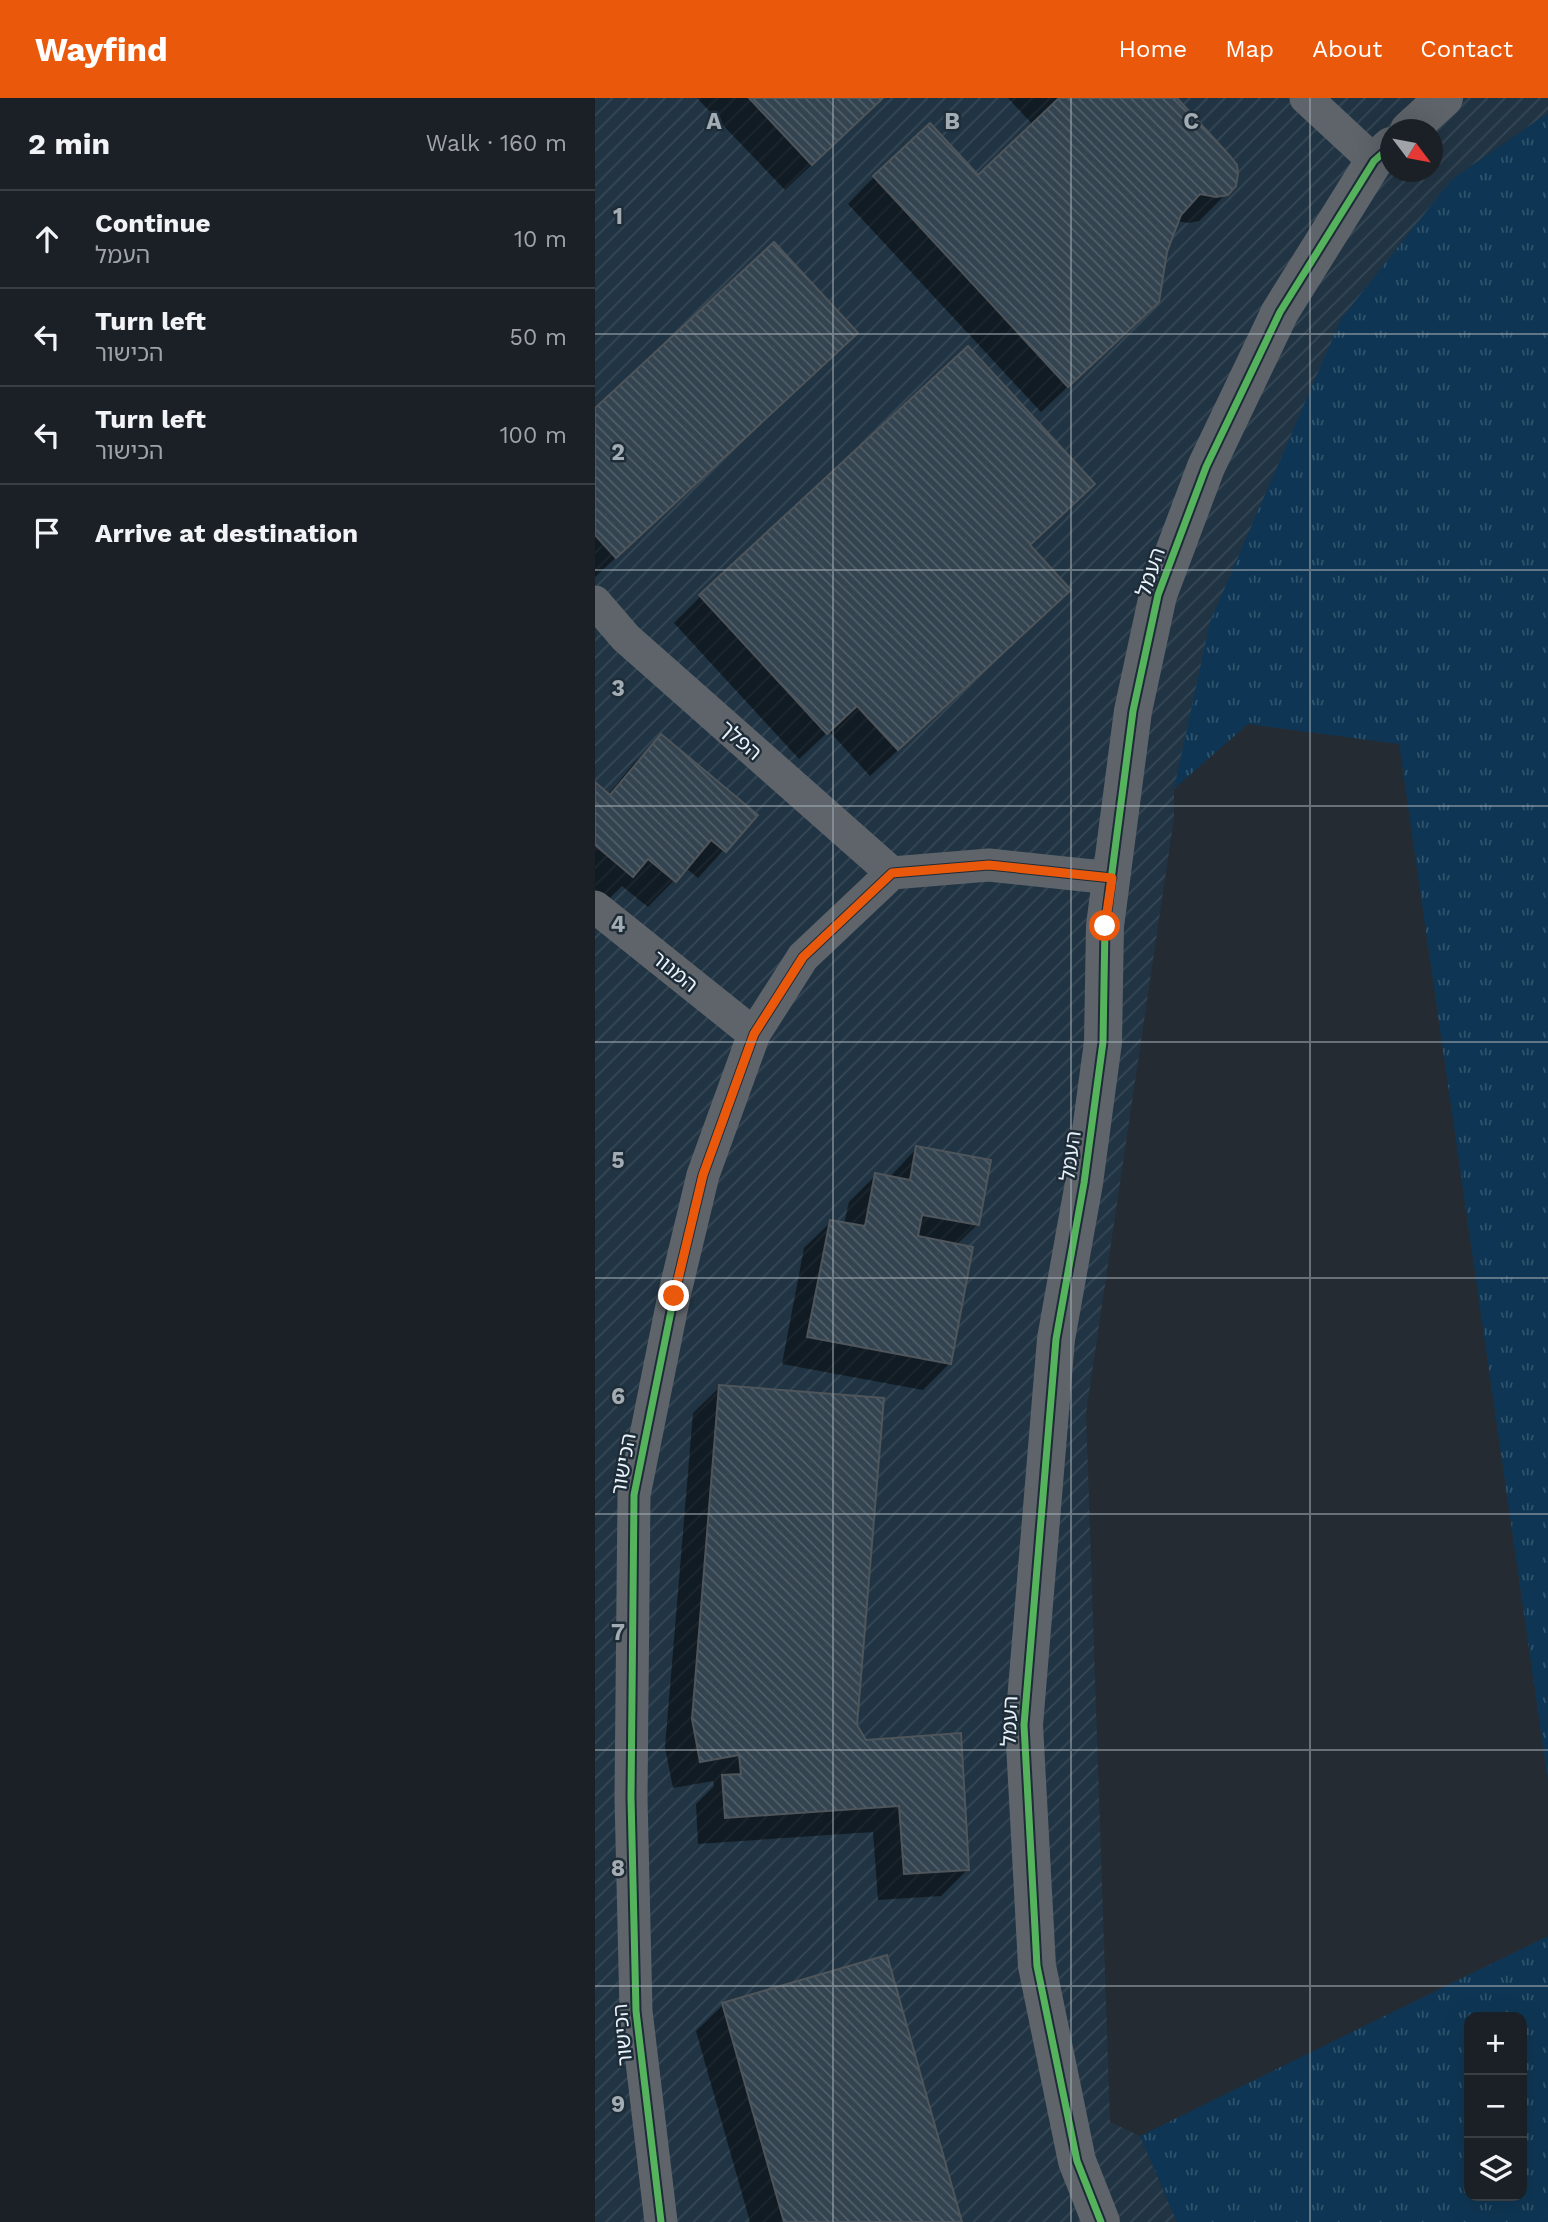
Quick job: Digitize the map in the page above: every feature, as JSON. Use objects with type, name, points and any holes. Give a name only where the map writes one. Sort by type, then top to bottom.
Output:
[{"type":"street","points":[[1306,98],[1380,152]]},
{"type":"street","points":[[1421,119],[1444,98]]},
{"type":"street","name":"העמל","points":[[1101,2222],[1077,2161],[1037,1966],[1024,1725],[1056,1339],[1084,1184],[1103,1042],[1105,926],[1133,710],[1158,595],[1206,467],[1280,312],[1380,159]]},
{"type":"street","name":"הפלך","points":[[595,602],[626,638],[892,873]]},
{"type":"street","points":[[892,873],[989,865],[1112,878]]},
{"type":"street","name":"הכישור","points":[[661,2222],[636,2011],[631,1797],[634,1495],[674,1296],[703,1175],[754,1034],[803,957],[892,873]]},
{"type":"street","name":"המנור","points":[[595,907],[754,1034]]},
{"type":"shaded area","points":[[595,98],[1548,98],[1548,113],[1452,179],[1174,789],[1174,818],[1086,1413],[1110,2122],[1140,2136],[1177,2222],[595,2222]]},
{"type":"green space","points":[[1548,113],[1548,1781],[1399,744],[1248,724],[1174,789],[1210,622],[1341,319],[1452,179]]},
{"type":"green space","points":[[1548,1936],[1548,2222],[1177,2222],[1140,2136]]},
{"type":"building","points":[[749,98],[883,98],[812,165]]},
{"type":"building","points":[[1059,98],[1177,98],[1229,155],[1237,165],[1238,174],[1236,186],[1228,195],[1216,197],[1200,194],[1181,215],[1167,252],[1159,302],[1068,387],[873,176],[930,123],[978,175]]},
{"type":"building","points":[[774,242],[858,333],[616,558],[595,535],[595,408]]},
{"type":"building","points":[[968,346],[1095,484],[1030,545],[1071,590],[898,750],[857,706],[827,734],[699,595]]},
{"type":"building","points":[[661,734],[758,815],[726,852],[711,840],[676,882],[648,859],[633,877],[595,845],[595,782],[610,795]]},
{"type":"building","points":[[916,1146],[991,1160],[979,1225],[922,1215],[918,1236],[973,1247],[951,1364],[807,1337],[830,1220],[865,1226],[875,1173],[910,1180]]},
{"type":"building","points":[[719,1385],[884,1398],[857,1725],[866,1740],[961,1733],[969,1870],[904,1874],[899,1806],[725,1818],[722,1775],[741,1774],[739,1755],[700,1762],[692,1719]]},
{"type":"building","points":[[887,1955],[962,2222],[784,2222],[722,2003]]},
{"type":"cycle path","points":[[1101,2222],[1077,2161],[1037,1966],[1024,1725],[1056,1339],[1084,1183],[1103,1042],[1105,926],[1133,711],[1158,595],[1206,467],[1280,312],[1374,161],[1380,156]]},
{"type":"cycle path","points":[[661,2222],[636,2011],[631,1797],[634,1495],[674,1296],[703,1175],[754,1034],[803,957],[892,873],[989,865],[1112,878]]},
{"type":"route","points":[[674,1296],[703,1175],[754,1034],[803,957],[892,873],[989,865],[1112,878],[1105,926]]}]
